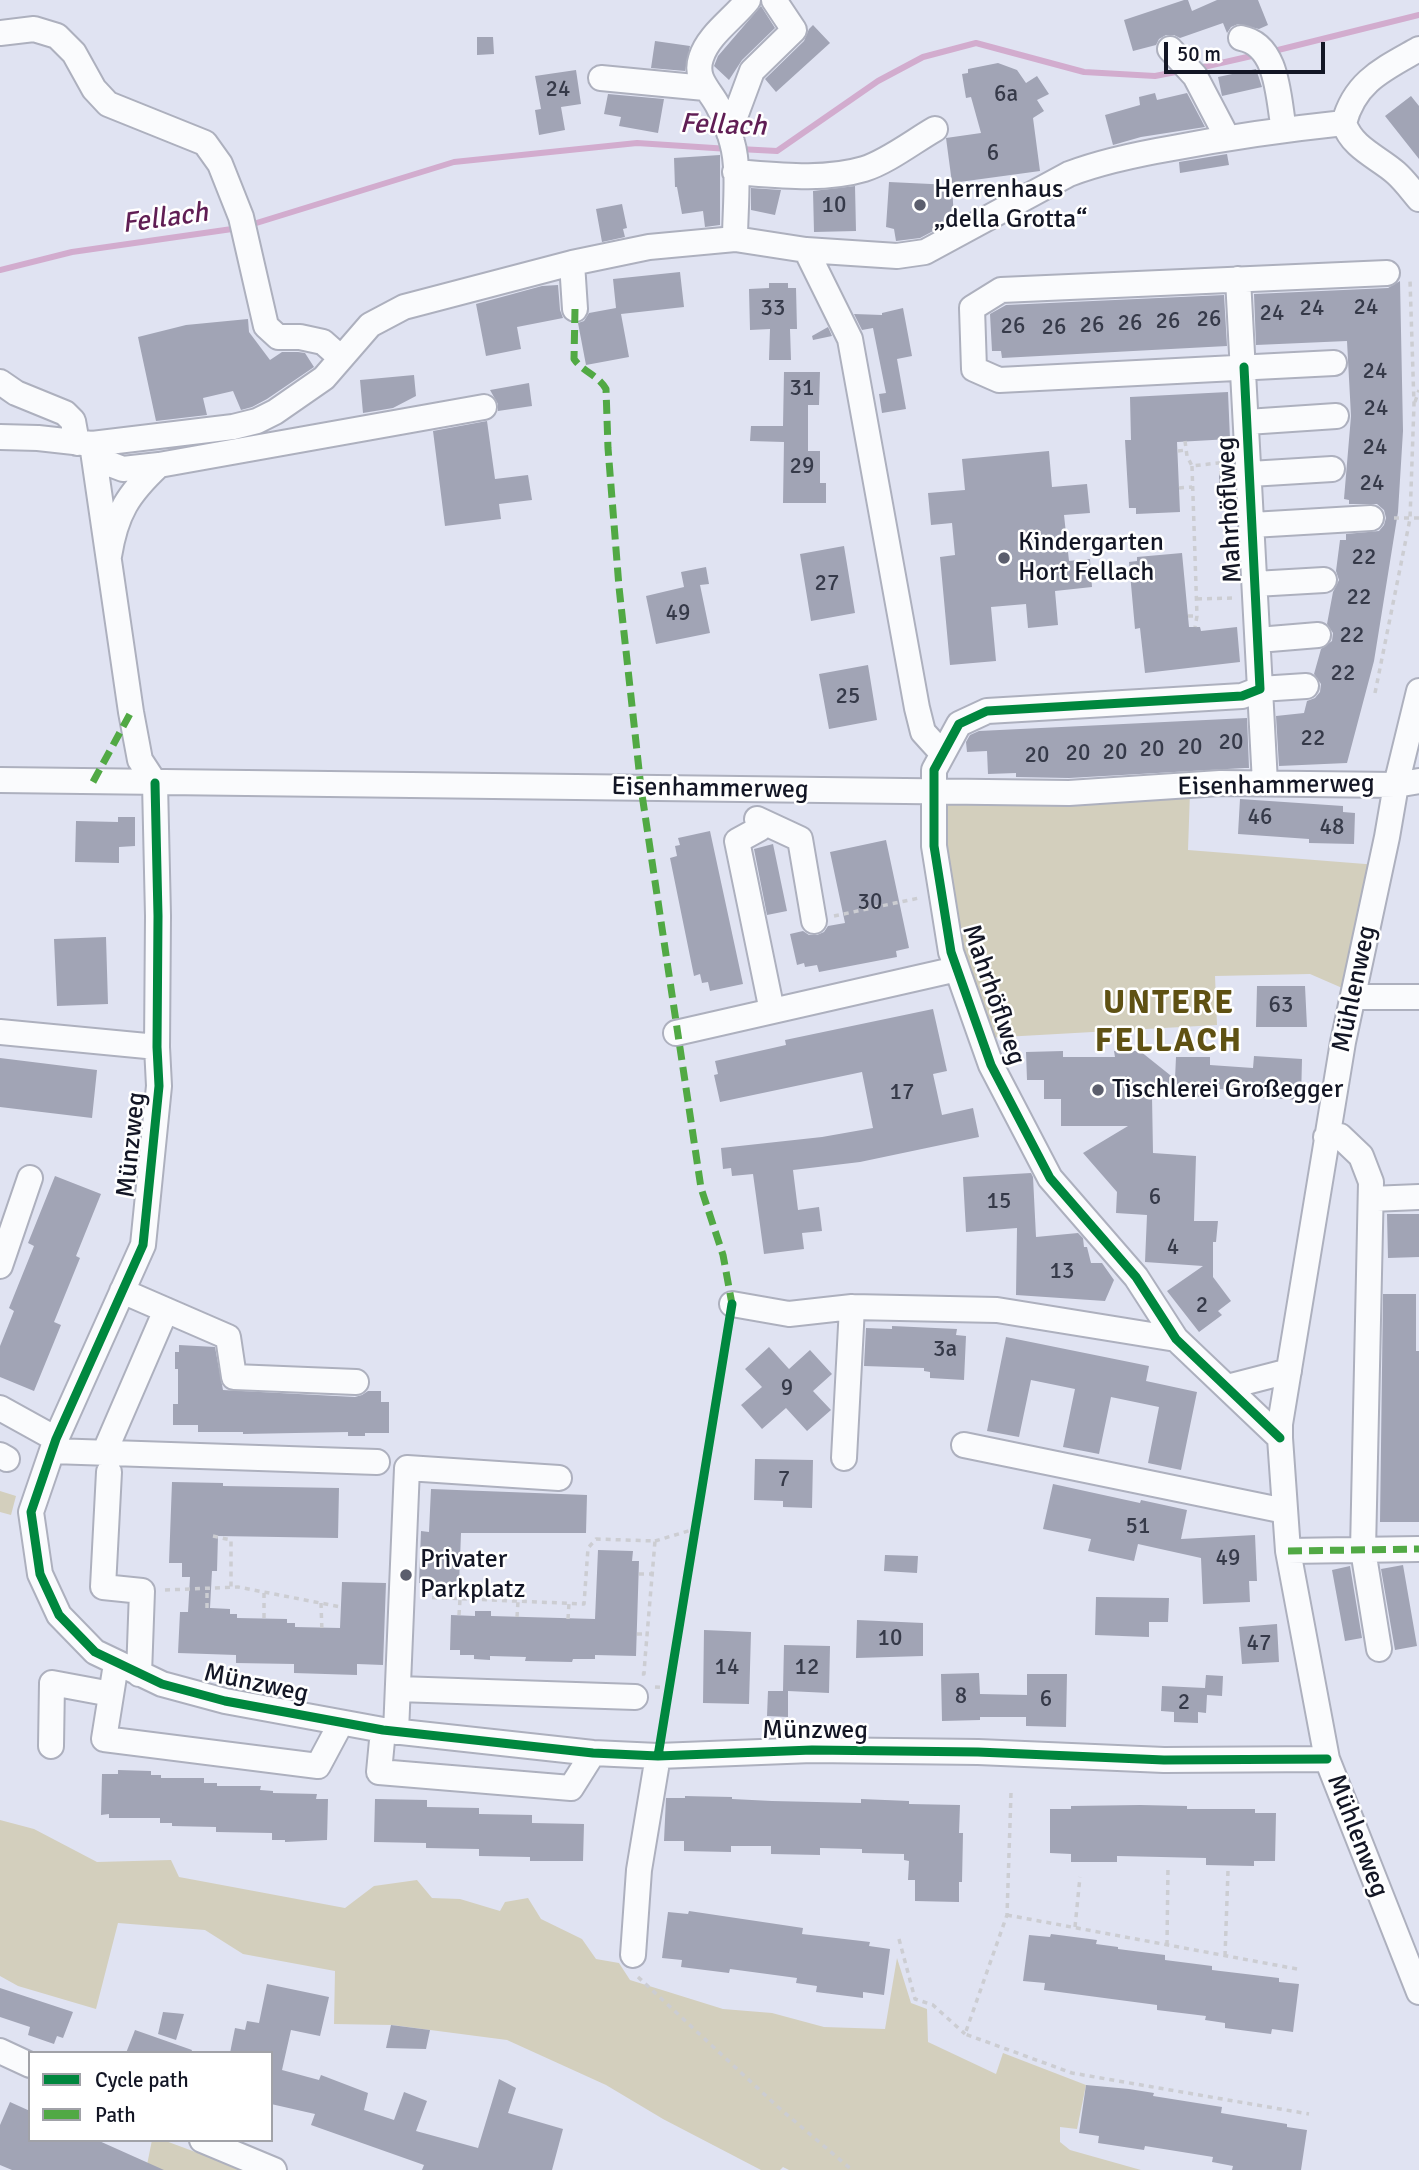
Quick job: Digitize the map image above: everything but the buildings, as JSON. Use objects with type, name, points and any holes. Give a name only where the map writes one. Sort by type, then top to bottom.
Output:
[{"type":"street","points":[[733,152],[718,104],[705,88],[698,72],[709,42],[748,0]]},
{"type":"street","points":[[735,239],[733,152],[752,71],[794,30],[774,0]]},
{"type":"street","points":[[0,33],[34,29],[57,36],[74,53],[94,89],[108,104],[205,143],[220,164],[241,217],[266,326],[278,337],[300,337],[323,342],[341,358]]},
{"type":"street","points":[[1258,49],[1284,130]]},
{"type":"street","points":[[1419,49],[1377,73],[1359,88],[1348,107],[1344,123],[1347,134],[1355,143],[1396,174],[1419,199]]},
{"type":"street","points":[[1183,63],[1227,138]]},
{"type":"street","points":[[601,78],[705,88]]},
{"type":"street","points":[[87,448],[233,427],[257,421],[275,412],[324,378],[370,325],[404,307],[572,263],[649,247],[735,239],[806,250],[897,256],[925,252],[1088,166],[1116,158],[1227,138],[1344,123]]},
{"type":"street","points":[[733,152],[818,174],[865,169],[935,129]]},
{"type":"street","points":[[806,250],[850,339],[917,708],[923,732],[942,753]]},
{"type":"street","points":[[572,263],[575,309]]},
{"type":"street","points":[[1334,363],[999,380],[974,369],[972,307],[1001,290],[1387,273]]},
{"type":"street","name":"Mahrhöflweg","points":[[1238,279],[1260,689],[1242,696],[987,711],[959,724],[934,770],[934,846],[951,952],[957,970],[991,1065],[1050,1178],[1136,1277],[1176,1339],[1280,1438]]},
{"type":"street","points":[[0,382],[16,393],[65,413],[73,421],[87,448],[109,556],[140,760],[155,783]]},
{"type":"street","points":[[0,438],[38,438],[87,448],[123,469],[159,465],[484,407]]},
{"type":"street","points":[[1247,422],[1336,416]]},
{"type":"street","points":[[109,556],[113,529],[121,510],[138,485],[159,465]]},
{"type":"street","points":[[1249,467],[1332,469]]},
{"type":"street","name":"Mahrhöflweg","points":[[1252,525],[1371,518]]},
{"type":"street","points":[[1256,590],[1324,580]]},
{"type":"street","points":[[1258,640],[1318,635]]},
{"type":"street","points":[[1265,783],[1260,689],[1306,686]]},
{"type":"street","name":"Mühlenweg","points":[[1419,691],[1407,783],[1387,837],[1343,1042],[1280,1438],[1288,1551],[1327,1759],[1419,1992]]},
{"type":"street","name":"Eisenhammerweg","points":[[0,780],[1069,793],[1220,783],[1407,783]]},
{"type":"street","name":"Münzweg","points":[[155,783],[159,1086],[143,1245],[54,1445],[31,1512],[40,1574],[59,1615],[95,1652],[162,1684],[225,1701],[389,1731],[593,1753],[657,1756],[812,1750],[978,1752],[1164,1760],[1327,1759]]},
{"type":"street","points":[[751,790],[759,831]]},
{"type":"street","points":[[772,1012],[737,841],[759,831],[800,839],[814,921]]},
{"type":"street","name":"Mahrhöflweg","points":[[676,1033],[957,970]]},
{"type":"street","points":[[1354,995],[1419,997]]},
{"type":"street","points":[[0,1032],[157,1047]]},
{"type":"street","points":[[1326,1137],[1340,1136],[1362,1156],[1371,1181],[1363,1550],[1380,1649]]},
{"type":"street","points":[[0,1266],[30,1178]]},
{"type":"street","points":[[1371,1199],[1419,1198]]},
{"type":"street","points":[[122,1291],[228,1337],[234,1377],[356,1382]]},
{"type":"street","points":[[732,1304],[789,1314],[852,1307],[997,1310],[1176,1339]]},
{"type":"street","points":[[844,1458],[852,1307]]},
{"type":"street","points":[[139,1674],[142,1591],[103,1587],[107,1462],[166,1310]]},
{"type":"street","points":[[1227,1387],[1289,1371]]},
{"type":"street","points":[[0,1408],[54,1445],[107,1462],[377,1462]]},
{"type":"street","points":[[964,1445],[1285,1511]]},
{"type":"street","points":[[559,1478],[407,1468],[398,1689],[379,1772],[571,1788],[593,1753]]},
{"type":"street","points":[[1288,1551],[1419,1549]]},
{"type":"street","points":[[116,1664],[103,1739],[318,1766],[341,1723]]},
{"type":"street","points":[[51,1746],[52,1683],[111,1694]]},
{"type":"street","points":[[398,1689],[636,1685]]},
{"type":"street","points":[[633,1955],[639,1870],[657,1756]]},
{"type":"street","points":[[0,2051],[28,2064]]},
{"type":"street","points":[[207,2142],[274,2170]]},
{"type":"path","points":[[1375,693],[1410,519],[1414,404],[1410,276],[1387,273]]},
{"type":"path","points":[[1414,404],[1419,390]]},
{"type":"path","points":[[1185,441],[1192,466],[1197,599],[1195,627]]},
{"type":"path","points":[[1178,451],[1186,450]]},
{"type":"path","points":[[1192,466],[1249,467]]},
{"type":"path","points":[[1179,488],[1192,488]]},
{"type":"path","points":[[1410,519],[1419,519]]},
{"type":"path","points":[[1197,599],[1256,590]]},
{"type":"path","points":[[1188,616],[1197,615]]},
{"type":"path","points":[[814,921],[942,894]]},
{"type":"path","points":[[693,1542],[697,1518]]},
{"type":"path","points":[[401,1596],[584,1604],[588,1548],[596,1539],[655,1541],[695,1529]]},
{"type":"path","points":[[213,1535],[232,1540],[231,1587]]},
{"type":"path","points":[[636,1685],[643,1674],[655,1541]]},
{"type":"path","points":[[639,1574],[652,1574]]},
{"type":"path","points":[[142,1591],[231,1587],[341,1607]]},
{"type":"path","points":[[207,1588],[207,1608]]},
{"type":"path","points":[[264,1592],[264,1618]]},
{"type":"path","points":[[459,1615],[460,1599]]},
{"type":"path","points":[[517,1617],[518,1601]]},
{"type":"path","points":[[321,1603],[322,1633]]},
{"type":"path","points":[[568,1619],[569,1603]]},
{"type":"path","points":[[637,1634],[647,1634]]},
{"type":"path","points":[[667,1700],[671,1675]]},
{"type":"path","points":[[965,2034],[1007,1915],[1011,1793]]},
{"type":"path","points":[[1167,1945],[1168,1866]]},
{"type":"path","points":[[1225,1956],[1228,1871]]},
{"type":"path","points":[[1075,1927],[1080,1877]]},
{"type":"path","points":[[1007,1915],[1297,1969]]},
{"type":"path","points":[[899,1939],[915,1999],[933,2005],[965,2034],[1072,2073],[1309,2114]]},
{"type":"path","points":[[633,1955],[634,1973],[778,2107],[852,2170]]},
{"type":"shaded area","points":[[1190,792],[1188,850],[1378,865],[1356,994],[1310,974],[1215,976],[1217,1025],[986,1038],[956,951],[940,798]]},
{"type":"shaded area","points":[[0,1491],[16,1496],[11,1515],[0,1512]]},
{"type":"shaded area","points":[[0,1820],[34,1829],[97,1862],[171,1860],[179,1877],[345,1908],[374,1886],[417,1880],[432,1898],[460,1899],[500,1911],[505,1902],[528,1898],[541,1919],[582,1939],[596,1959],[619,1963],[630,1980],[723,2009],[772,2013],[824,2027],[885,2029],[897,1958],[911,2003],[927,2009],[928,2042],[996,2074],[1003,2053],[1086,2085],[1077,2129],[1060,2127],[1060,2142],[1070,2150],[1141,2170],[789,2170],[783,2167],[780,2170],[761,2170],[663,2119],[606,2085],[507,2040],[392,2025],[334,2024],[335,1971],[243,1954],[205,1930],[118,1923],[96,2009],[18,1986],[0,1976]]},
{"type":"shaded area","points":[[152,2142],[168,2142],[244,2170],[146,2170]]},
{"type":"waterway","name":"Fellach","points":[[1270,52],[1419,15]]},
{"type":"waterway","name":"Fellach","points":[[739,149],[777,151],[878,81],[923,57],[976,43],[1084,72],[1155,76],[1181,71]]},
{"type":"waterway","name":"Fellach","points":[[1199,68],[1256,55]]},
{"type":"waterway","name":"Fellach","points":[[250,225],[454,162],[637,143],[729,149]]},
{"type":"waterway","name":"Fellach","points":[[0,270],[72,252],[239,228]]},
{"type":"marked path","points":[[575,309],[574,359],[606,389],[619,587],[641,788],[701,1188],[723,1255],[732,1304]]},
{"type":"marked path","points":[[93,782],[131,712]]},
{"type":"marked path","points":[[1288,1551],[1419,1549]]},
{"type":"cycle path","points":[[1244,367],[1260,689],[1242,696],[987,711],[959,724],[934,770],[934,846],[951,952],[991,1065],[1050,1178],[1136,1277],[1176,1339],[1280,1438]]},
{"type":"cycle path","points":[[155,783],[159,1086],[143,1245],[56,1439],[31,1512],[40,1574],[59,1615],[95,1652],[162,1684],[225,1701],[383,1730],[593,1753],[658,1756],[812,1750],[978,1752],[1164,1760],[1327,1759]]},
{"type":"cycle path","points":[[658,1756],[732,1304]]},
{"type":"place","name":"Herrenhaus „della Grotta“","points":[[920,205]]},
{"type":"place","name":"Kindergarten Hort Fellach","points":[[1004,558]]},
{"type":"place","name":"Tischlerei Großegger","points":[[1098,1090]]},
{"type":"place","name":"Privater Parkplatz","points":[[406,1575]]},
{"type":"district","name":"UNTERE FELLACH","points":[[1169,1023]]}]
